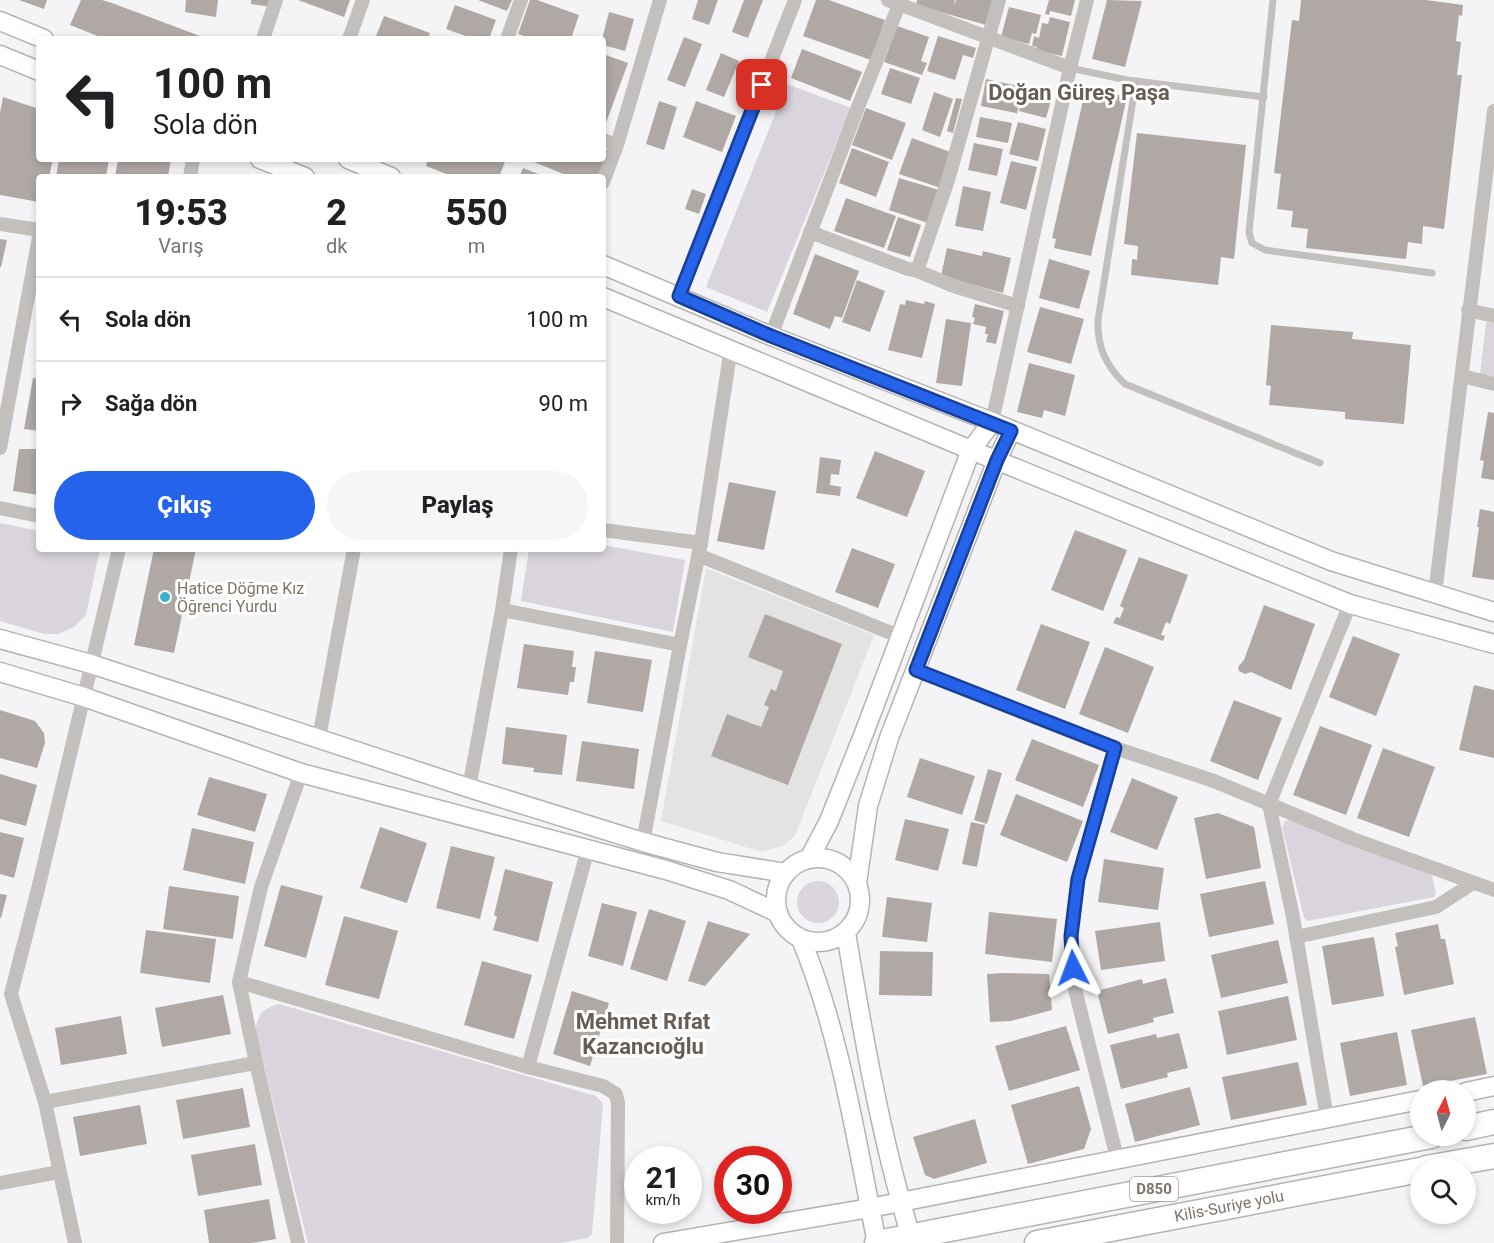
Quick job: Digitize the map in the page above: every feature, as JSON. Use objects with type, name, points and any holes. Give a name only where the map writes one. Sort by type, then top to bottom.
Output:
[{"type":"highway","points":[[1476,1126],[1494,1122]]},
{"type":"highway","name":"D850","points":[[877,1243],[1410,1140]]},
{"type":"highway","points":[[1476,1159],[1494,1156]]},
{"type":"highway","name":"Kilis-Suriye yolu","points":[[1037,1243],[1410,1172]]},
{"type":"street","points":[[264,36],[276,0]]},
{"type":"street","points":[[351,36],[363,0]]},
{"type":"street","points":[[508,36],[521,0]]},
{"type":"street","points":[[606,174],[617,145],[660,0]]},
{"type":"street","points":[[679,296],[795,0]]},
{"type":"street","points":[[915,270],[919,265],[948,180],[999,0]]},
{"type":"street","points":[[809,859],[829,821],[971,450],[992,422],[1087,0]]},
{"type":"street","points":[[771,336],[896,1],[1070,68]]},
{"type":"street","points":[[0,21],[37,36]]},
{"type":"street","points":[[0,55],[36,70]]},
{"type":"street","points":[[1435,594],[1494,111]]},
{"type":"street","points":[[606,141],[617,145]]},
{"type":"street","points":[[268,162],[298,174]]},
{"type":"street","points":[[355,162],[384,174]]},
{"type":"street","points":[[0,224],[36,230]]},
{"type":"street","points":[[810,232],[954,286],[1018,306]]},
{"type":"street","points":[[0,448],[36,253]]},
{"type":"street","points":[[606,266],[771,336],[992,422],[1331,561],[1494,612]]},
{"type":"street","points":[[606,298],[1350,604],[1494,644]]},
{"type":"street","points":[[1468,310],[1494,316]]},
{"type":"street","points":[[643,842],[699,549],[731,348]]},
{"type":"street","points":[[1462,376],[1494,384]]},
{"type":"street","points":[[857,883],[868,806],[889,738],[997,460],[1011,431]]},
{"type":"street","points":[[0,508],[36,515]]},
{"type":"street","points":[[606,531],[699,549],[901,636]]},
{"type":"street","points":[[75,1243],[45,1102],[5,995],[84,697],[118,552]]},
{"type":"street","points":[[319,738],[353,552]]},
{"type":"street","points":[[469,788],[511,552]]},
{"type":"street","points":[[1327,1118],[1296,937],[1269,804],[1350,604]]},
{"type":"street","points":[[502,610],[680,645]]},
{"type":"street","points":[[0,639],[91,664],[469,788],[643,842],[717,862],[786,873]]},
{"type":"street","points":[[916,670],[1115,748],[1214,782],[1353,839],[1494,890]]},
{"type":"street","points":[[0,672],[84,697],[301,773],[588,849],[729,891],[778,913]]},
{"type":"street","points":[[1115,748],[1078,879],[1071,936],[1074,985],[1117,1158]]},
{"type":"street","points":[[298,1243],[239,982],[261,887],[301,773]]},
{"type":"street","points":[[528,1068],[588,849]]},
{"type":"street","points":[[824,858],[837,862],[849,871],[857,883],[861,896],[860,910],[855,922],[846,933],[836,939],[812,942],[801,939],[783,924],[778,913],[776,899],[778,886],[786,873],[796,864],[809,859],[824,858]]},
{"type":"street","points":[[1296,937],[1436,907],[1473,883]]},
{"type":"street","points":[[846,933],[866,1055],[900,1201],[911,1238]]},
{"type":"street","points":[[801,939],[817,979],[844,1077],[877,1243]]},
{"type":"street","points":[[239,982],[528,1068],[603,1086],[616,1094],[618,1103],[616,1243]]},
{"type":"street","points":[[45,1102],[256,1063]]},
{"type":"street","points":[[1476,1090],[1494,1086]]},
{"type":"street","points":[[663,1243],[870,1208],[1410,1102]]},
{"type":"street","points":[[0,1183],[59,1172]]},
{"type":"lane","points":[[1273,0],[1249,232],[1252,243],[1265,250],[1432,273]]},
{"type":"lane","points":[[1070,68],[1136,81],[1264,97]]},
{"type":"lane","points":[[1136,81],[1098,320],[1099,339],[1105,359],[1125,384],[1320,463]]},
{"type":"shaded area","points":[[787,84],[851,108],[767,312],[706,287]]},
{"type":"shaded area","points":[[1486,322],[1494,323],[1494,377],[1480,374]]},
{"type":"shaded area","points":[[0,523],[36,530],[36,552],[99,552],[86,615],[74,627],[58,634],[44,634],[0,621]]},
{"type":"shaded area","points":[[606,546],[685,560],[673,632],[521,601],[529,552],[606,552]]},
{"type":"shaded area","points":[[706,568],[874,635],[795,836],[784,845],[762,852],[661,821]]},
{"type":"shaded area","points":[[1291,819],[1432,875],[1436,894],[1434,897],[1308,921],[1304,918],[1282,827],[1285,821]]},
{"type":"shaded area","points":[[818,881],[833,887],[839,902],[833,917],[818,923],[803,917],[797,902],[803,887]]},
{"type":"shaded area","points":[[279,1004],[596,1096],[603,1104],[592,1234],[588,1238],[560,1243],[308,1243],[256,1034],[258,1018],[261,1014],[268,1008]]},
{"type":"building","points":[[19,0],[47,0],[44,9]]},
{"type":"building","points":[[81,0],[102,0],[200,36],[98,36],[70,25]]},
{"type":"building","points":[[186,0],[218,0],[216,17],[185,12]]},
{"type":"building","points":[[251,0],[273,0],[272,7],[251,4]]},
{"type":"building","points":[[298,0],[350,0],[344,17]]},
{"type":"building","points":[[478,0],[512,0],[507,11]]},
{"type":"building","points":[[530,0],[537,0],[579,15],[572,36],[518,34]]},
{"type":"building","points":[[698,0],[718,0],[709,25],[692,19]]},
{"type":"building","points":[[744,0],[763,0],[748,38],[732,32]]},
{"type":"building","points":[[816,0],[829,0],[885,20],[871,60],[803,36]]},
{"type":"building","points":[[917,0],[955,0],[954,7],[956,0],[994,0],[986,25],[916,5]]},
{"type":"building","points":[[1049,0],[1075,0],[1071,16],[1050,11],[1049,15],[1045,14]]},
{"type":"building","points":[[1107,0],[1142,1],[1125,67],[1092,59]]},
{"type":"building","points":[[1301,0],[1426,0],[1463,5],[1462,16],[1459,15],[1456,41],[1461,42],[1457,75],[1462,75],[1444,229],[1423,226],[1422,244],[1408,242],[1406,259],[1306,248],[1308,229],[1291,227],[1293,211],[1277,209],[1281,174],[1274,173],[1292,20],[1299,21]]},
{"type":"building","points":[[455,5],[496,20],[490,36],[466,36],[446,29]]},
{"type":"building","points":[[1009,7],[1041,15],[1036,34],[1032,33],[1029,44],[1001,37]]},
{"type":"building","points":[[609,12],[634,19],[625,51],[606,46],[606,36],[603,36]]},
{"type":"building","points":[[384,16],[430,33],[429,36],[376,36]]},
{"type":"building","points":[[1050,17],[1070,22],[1062,56],[1036,50],[1037,47],[1032,46],[1034,36],[1039,38],[1042,23],[1048,24]]},
{"type":"building","points":[[897,26],[929,37],[921,61],[927,63],[922,75],[884,62]]},
{"type":"building","points":[[938,36],[976,48],[973,58],[963,55],[955,80],[927,71]]},
{"type":"building","points":[[684,37],[702,44],[685,87],[667,80]]},
{"type":"building","points":[[802,49],[862,72],[850,101],[791,78]]},
{"type":"building","points":[[721,53],[739,61],[724,97],[706,90]]},
{"type":"building","points":[[606,55],[628,63],[606,123]]},
{"type":"building","points":[[890,68],[920,78],[911,104],[881,94]]},
{"type":"building","points":[[986,79],[1023,87],[1017,114],[981,106]]},
{"type":"building","points":[[1086,87],[1127,97],[1091,256],[1054,248],[1056,239],[1052,238]]},
{"type":"building","points":[[1024,90],[1052,97],[1046,118],[1019,111]]},
{"type":"building","points":[[934,92],[953,99],[940,137],[922,130]]},
{"type":"building","points":[[3,97],[36,108],[36,162],[52,162],[50,174],[36,174],[36,201],[0,195],[0,113]]},
{"type":"building","points":[[956,98],[962,99],[953,133],[947,131]]},
{"type":"building","points":[[659,101],[677,107],[664,150],[646,144]]},
{"type":"building","points":[[696,101],[736,116],[722,152],[683,137]]},
{"type":"building","points":[[866,108],[906,123],[892,160],[852,145]]},
{"type":"building","points":[[980,117],[1012,123],[1008,143],[976,137]]},
{"type":"building","points":[[1018,122],[1046,129],[1038,161],[1009,154]]},
{"type":"building","points":[[1137,133],[1246,145],[1234,259],[1221,257],[1218,285],[1131,275],[1132,259],[1137,260],[1138,246],[1124,244]]},
{"type":"building","points":[[912,138],[953,153],[941,188],[899,174]]},
{"type":"building","points":[[974,143],[1003,149],[997,176],[968,170]]},
{"type":"building","points":[[852,148],[889,162],[876,197],[839,183]]},
{"type":"building","points":[[1011,161],[1037,167],[1026,210],[1000,203]]},
{"type":"building","points":[[58,162],[108,162],[106,174],[56,174]]},
{"type":"building","points":[[118,162],[170,162],[168,174],[116,174]]},
{"type":"building","points":[[427,162],[505,162],[500,174],[446,174],[426,166]]},
{"type":"building","points":[[534,162],[605,162],[600,174],[564,174]]},
{"type":"building","points":[[523,168],[538,174],[520,174]]},
{"type":"building","points":[[899,178],[939,190],[928,223],[889,210]]},
{"type":"building","points":[[963,186],[991,192],[983,231],[955,226]]},
{"type":"building","points":[[692,189],[706,194],[699,214],[685,209]]},
{"type":"building","points":[[846,198],[896,216],[884,248],[834,231]]},
{"type":"building","points":[[898,217],[921,225],[910,257],[887,250]]},
{"type":"building","points":[[0,239],[7,240],[1,267],[0,267]]},
{"type":"building","points":[[947,248],[982,256],[983,251],[1011,258],[1003,293],[941,276]]},
{"type":"building","points":[[815,254],[859,271],[842,318],[835,316],[830,329],[793,314]]},
{"type":"building","points":[[1049,259],[1090,271],[1079,309],[1039,298]]},
{"type":"building","points":[[857,280],[885,291],[870,332],[842,322]]},
{"type":"building","points":[[906,300],[935,304],[922,358],[888,350],[900,304],[905,305]]},
{"type":"building","points":[[975,304],[1004,311],[996,344],[986,342],[988,334],[985,334],[986,327],[973,324]]},
{"type":"building","points":[[1040,307],[1084,319],[1071,364],[1027,352]]},
{"type":"building","points":[[946,319],[971,323],[962,386],[936,383]]},
{"type":"building","points":[[1271,325],[1353,332],[1352,339],[1411,345],[1404,424],[1345,419],[1345,412],[1269,405],[1271,386],[1266,385]]},
{"type":"building","points":[[1029,363],[1075,375],[1065,416],[1044,410],[1042,418],[1017,412]]},
{"type":"building","points":[[33,378],[36,378],[36,431],[24,429]]},
{"type":"building","points":[[1488,412],[1494,413],[1494,480],[1481,478],[1484,461],[1480,460]]},
{"type":"building","points":[[19,449],[36,449],[36,495],[13,491]]},
{"type":"building","points":[[875,451],[925,471],[907,517],[856,498]]},
{"type":"building","points":[[820,457],[841,460],[839,475],[831,474],[830,485],[841,487],[840,496],[816,493]]},
{"type":"building","points":[[729,482],[776,491],[764,550],[717,541]]},
{"type":"building","points":[[1480,509],[1494,512],[1494,580],[1472,577]]},
{"type":"building","points":[[1075,530],[1127,550],[1103,611],[1051,590]]},
{"type":"building","points":[[852,548],[895,564],[878,608],[835,592]]},
{"type":"building","name":"Hatice Döğme Kız Öğrenci Yurdu","points":[[153,552],[195,552],[174,653],[134,645]]},
{"type":"building","points":[[1139,557],[1188,575],[1170,624],[1166,622],[1161,635],[1165,636],[1163,641],[1113,623],[1116,617],[1120,618],[1124,608],[1120,606]]},
{"type":"building","points":[[1264,605],[1315,624],[1291,690],[1251,672],[1245,674],[1239,671],[1238,667],[1244,660]]},
{"type":"building","points":[[765,614],[842,644],[788,785],[711,756],[727,714],[761,727],[769,707],[764,705],[771,689],[776,691],[783,671],[748,657]]},
{"type":"building","points":[[1041,624],[1090,642],[1065,709],[1016,690]]},
{"type":"building","points":[[1353,636],[1400,654],[1376,716],[1329,697]]},
{"type":"building","points":[[524,644],[574,651],[572,667],[576,667],[574,682],[570,682],[568,695],[517,688]]},
{"type":"building","points":[[1105,647],[1154,667],[1128,733],[1079,714]]},
{"type":"building","points":[[595,651],[652,660],[643,712],[587,703]]},
{"type":"building","points":[[1474,685],[1494,690],[1494,758],[1459,750]]},
{"type":"building","points":[[1234,700],[1282,718],[1258,780],[1210,761]]},
{"type":"building","points":[[0,710],[35,721],[44,733],[45,743],[37,768],[0,758]]},
{"type":"building","points":[[1320,726],[1372,745],[1346,815],[1293,795]]},
{"type":"building","points":[[506,727],[567,735],[562,775],[533,772],[534,768],[502,764]]},
{"type":"building","points":[[1032,739],[1099,765],[1083,807],[1015,780]]},
{"type":"building","points":[[582,741],[639,749],[634,789],[576,781]]},
{"type":"building","points":[[1383,748],[1435,767],[1409,837],[1357,818]]},
{"type":"building","points":[[920,758],[975,776],[962,815],[907,797]]},
{"type":"building","points":[[988,769],[1002,773],[987,824],[974,820]]},
{"type":"building","points":[[0,774],[37,785],[26,826],[0,819]]},
{"type":"building","points":[[209,777],[267,794],[255,832],[197,815]]},
{"type":"building","points":[[1132,778],[1178,797],[1157,850],[1110,832]]},
{"type":"building","points":[[1016,794],[1083,821],[1067,862],[1000,835]]},
{"type":"building","points":[[1218,813],[1254,827],[1261,868],[1206,879],[1194,818]]},
{"type":"building","points":[[905,819],[949,829],[938,871],[895,860]]},
{"type":"building","points":[[971,822],[985,825],[977,867],[962,864]]},
{"type":"building","points":[[380,827],[427,843],[407,903],[360,888]]},
{"type":"building","points":[[192,828],[254,842],[245,884],[183,870]]},
{"type":"building","points":[[0,832],[24,838],[14,878],[0,874]]},
{"type":"building","points":[[451,846],[495,857],[480,919],[436,908]]},
{"type":"building","points":[[1104,859],[1164,868],[1158,910],[1098,902]]},
{"type":"building","points":[[505,869],[553,882],[538,942],[493,930],[497,917],[494,915]]},
{"type":"building","points":[[1265,881],[1274,924],[1209,937],[1200,894]]},
{"type":"building","points":[[281,885],[323,896],[306,958],[264,946]]},
{"type":"building","points":[[169,886],[239,896],[233,939],[163,929]]},
{"type":"building","points":[[0,894],[7,895],[1,918],[0,918]]},
{"type":"building","points":[[887,897],[932,903],[927,942],[882,937]]},
{"type":"building","points":[[602,903],[637,912],[623,966],[588,956]]},
{"type":"building","points":[[649,909],[686,921],[667,981],[630,969]]},
{"type":"building","points":[[989,912],[1057,919],[1052,962],[985,954]]},
{"type":"building","points":[[344,916],[398,931],[379,999],[325,985]]},
{"type":"building","points":[[708,921],[750,934],[705,986],[688,981]]},
{"type":"building","points":[[1160,922],[1165,961],[1101,970],[1095,931]]},
{"type":"building","points":[[1438,924],[1441,939],[1445,939],[1454,984],[1404,995],[1395,947],[1398,946],[1395,933]]},
{"type":"building","points":[[146,930],[216,939],[210,983],[140,973]]},
{"type":"building","points":[[1374,937],[1384,996],[1332,1005],[1322,946]]},
{"type":"building","points":[[1278,940],[1288,983],[1221,998],[1211,955]]},
{"type":"building","points":[[880,951],[933,952],[932,996],[879,995]]},
{"type":"building","points":[[482,961],[532,975],[514,1039],[464,1025]]},
{"type":"building","points":[[987,974],[1049,974],[1052,1010],[1011,1021],[990,1022]]},
{"type":"building","points":[[1166,978],[1174,1013],[1153,1018],[1154,1022],[1108,1034],[1097,991],[1142,979],[1143,984]]},
{"type":"building","points":[[572,991],[609,1003],[590,1066],[553,1054]]},
{"type":"building","points":[[223,995],[231,1034],[162,1047],[155,1008]]},
{"type":"building","points":[[1288,996],[1297,1040],[1227,1055],[1218,1011]]},
{"type":"building","points":[[121,1016],[127,1054],[61,1065],[55,1028]]},
{"type":"building","points":[[1475,1017],[1487,1074],[1455,1080],[1422,1080],[1411,1030]]},
{"type":"building","points":[[1066,1026],[1080,1070],[1009,1091],[995,1046]]},
{"type":"building","points":[[1397,1032],[1407,1085],[1350,1096],[1340,1043]]},
{"type":"building","points":[[1179,1033],[1188,1068],[1167,1073],[1168,1077],[1121,1089],[1110,1045],[1156,1034],[1157,1038]]},
{"type":"building","points":[[1298,1062],[1307,1105],[1231,1120],[1222,1077]]},
{"type":"building","points":[[1079,1086],[1091,1129],[1084,1149],[1028,1164],[1011,1105]]},
{"type":"building","points":[[1190,1087],[1200,1125],[1135,1142],[1125,1104]]},
{"type":"building","points":[[243,1088],[250,1127],[183,1139],[176,1100]]},
{"type":"building","points":[[140,1105],[147,1144],[80,1156],[73,1117]]},
{"type":"building","points":[[975,1119],[987,1163],[934,1179],[925,1175],[913,1137]]},
{"type":"building","points":[[255,1144],[262,1185],[198,1196],[191,1155]]},
{"type":"building","points":[[269,1199],[276,1239],[252,1243],[209,1243],[204,1210]]},
{"type":"place","name":"Hatice Döğme Kız Öğrenci Yurdu","points":[[165,597]]},
{"type":"district","name":"Doğan Güreş Paşa","points":[[1079,92]]},
{"type":"district","name":"Mehmet Rıfat Kazancıoğlu","points":[[643,1034]]},
{"type":"route","points":[[762,85],[679,296],[771,336],[1011,431],[997,460],[916,670],[1115,748],[1078,879],[1071,936],[1073,968]]}]
